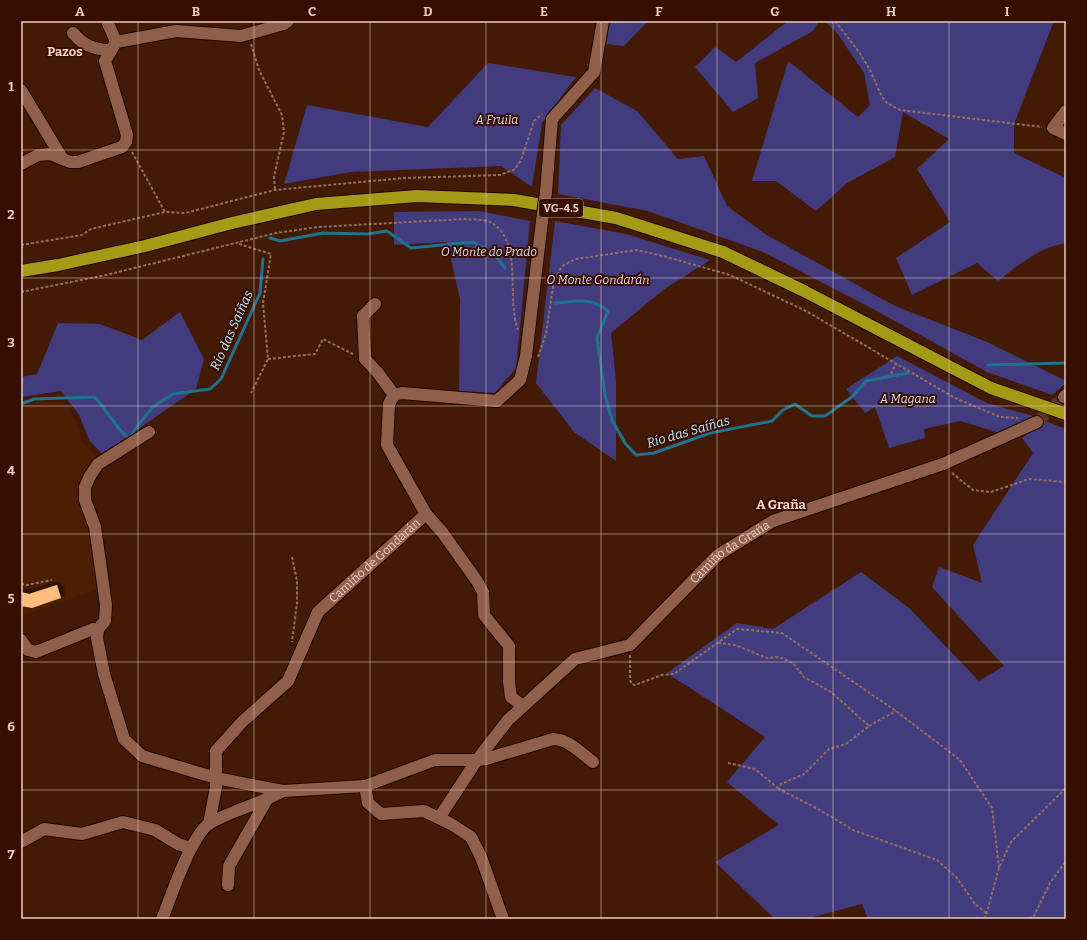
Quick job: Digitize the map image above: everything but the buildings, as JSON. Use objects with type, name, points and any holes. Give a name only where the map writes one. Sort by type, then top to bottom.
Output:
[{"type":"highway","name":"VG-4.5","points":[[21,271],[58,265],[145,246],[232,223],[316,204],[417,196],[514,200],[616,218],[723,252],[802,290],[991,388],[1066,414]]},
{"type":"street","points":[[21,164],[38,155],[50,154],[70,162],[78,162],[122,147],[126,142],[127,135],[105,61],[114,47],[107,21]]},
{"type":"street","points":[[73,33],[81,43],[93,48],[114,47],[176,31],[241,36],[284,24],[288,21]]},
{"type":"street","points":[[375,304],[363,316],[365,359],[378,373],[394,395],[402,393],[497,402],[520,380],[527,346],[546,192],[552,119],[594,72],[603,21]]},
{"type":"street","points":[[21,90],[62,158]]},
{"type":"street","points":[[1066,111],[1053,128],[1066,134]]},
{"type":"street","name":"Camiño de Gondarán","points":[[209,824],[216,778],[216,751],[242,722],[288,681],[318,612],[426,514],[387,445],[389,404],[394,395]]},
{"type":"street","name":"Camiño da Graña","points":[[630,645],[718,555],[773,522],[943,464],[1035,423]]},
{"type":"street","points":[[148,432],[98,464],[90,476],[85,488],[85,500],[95,527],[106,605],[105,621],[98,629],[97,638],[104,674],[124,740],[142,756],[216,778],[283,791],[365,786],[435,760],[486,759],[547,740],[560,739],[593,762]]},
{"type":"street","points":[[426,514],[442,532],[477,581],[483,592],[484,615],[509,646],[509,682],[511,697],[523,706]]},
{"type":"street","points":[[21,640],[28,650],[36,652],[93,629],[98,629]]},
{"type":"street","points":[[439,818],[477,760],[508,720],[523,706],[575,659],[630,645]]},
{"type":"street","points":[[365,786],[368,803],[381,814],[424,811],[471,837],[481,857],[503,919]]},
{"type":"street","points":[[162,919],[190,848],[209,824],[266,801],[283,791]]},
{"type":"street","points":[[228,885],[229,866],[266,801]]},
{"type":"street","points":[[21,842],[44,829],[82,834],[123,822],[155,830],[178,844],[190,848]]},
{"type":"path","points":[[835,21],[866,64],[882,97],[887,103],[900,110],[1053,128]]},
{"type":"path","points":[[249,34],[259,70],[282,115],[284,132],[274,177],[275,190]]},
{"type":"path","points":[[21,245],[82,235],[91,229],[165,212],[185,213],[275,190],[404,178],[500,176],[515,169],[521,160],[534,121],[544,112]]},
{"type":"path","points":[[126,142],[165,212]]},
{"type":"path","points":[[21,292],[98,277],[179,256],[239,244],[276,233],[318,227],[465,219],[489,222],[499,229],[507,240],[513,276],[513,307],[517,328],[527,346]]},
{"type":"path","points":[[239,244],[270,254],[263,303],[268,359],[251,393]]},
{"type":"path","points":[[537,361],[546,334],[554,281],[562,266],[576,258],[636,250],[730,275],[806,312],[955,398],[1000,417],[1023,418],[1035,423]]},
{"type":"path","points":[[268,359],[315,354],[323,340],[365,359]]},
{"type":"path","points":[[891,374],[896,363]]},
{"type":"path","points":[[943,464],[973,490],[991,492],[1029,479],[1066,482]]},
{"type":"path","points":[[292,557],[297,581],[297,603],[292,643]]},
{"type":"path","points":[[21,584],[27,585],[52,580]]},
{"type":"path","points":[[630,645],[630,680],[632,684],[635,685],[662,675],[674,674],[737,629],[782,633],[896,711],[960,760],[992,808],[999,868]]},
{"type":"path","points":[[718,643],[735,645],[767,658],[779,657],[793,663],[804,677],[831,692],[869,726]]},
{"type":"path","points":[[779,789],[781,784],[804,774],[829,750],[846,744],[869,726],[896,711]]},
{"type":"path","points":[[728,763],[755,769],[779,789],[818,809],[853,830],[937,860],[957,878],[975,904],[986,912]]},
{"type":"path","points":[[985,919],[999,868],[1011,842],[1066,788]]},
{"type":"path","points":[[1029,919],[1034,916],[1050,883],[1066,861]]},
{"type":"shaded area","points":[[63,401],[77,422],[82,441],[99,459],[85,476],[99,589],[21,616],[21,408],[35,402]]},
{"type":"green space","points":[[610,21],[648,21],[624,46],[606,44]]},
{"type":"green space","points":[[788,21],[819,21],[813,31],[755,63],[758,98],[733,112],[695,67],[715,47],[736,62]]},
{"type":"green space","points":[[825,21],[1054,21],[1014,124],[1014,153],[1066,178],[1066,243],[1047,248],[1038,253],[1021,263],[998,281],[977,263],[912,295],[896,258],[950,222],[917,169],[949,139],[903,112],[895,157],[847,183],[816,211],[776,181],[752,181],[788,61],[858,117],[870,105],[864,73],[837,33]]},
{"type":"green space","name":"A Fruila","points":[[488,63],[576,77],[542,123],[532,187],[501,166],[351,172],[284,184],[307,105],[428,127]]},
{"type":"green space","points":[[595,88],[637,111],[678,159],[704,156],[727,206],[765,234],[895,306],[987,342],[1066,381],[1066,383],[1052,395],[987,372],[875,310],[763,252],[648,211],[558,194],[561,125]]},
{"type":"green space","name":"O Monte do Prado","points":[[479,211],[530,221],[516,368],[495,393],[459,391],[460,299],[447,242],[394,245],[394,212]]},
{"type":"green space","name":"O Monte Gondarán","points":[[555,221],[626,234],[710,260],[663,290],[611,333],[616,381],[616,461],[574,432],[536,383]]},
{"type":"green space","points":[[180,312],[204,359],[196,389],[102,454],[89,440],[79,415],[61,391],[21,397],[21,377],[37,374],[58,323],[100,324],[142,340]]},
{"type":"green space","name":"A Magana","points":[[897,356],[987,403],[1037,417],[1000,433],[960,421],[924,429],[925,438],[889,448],[875,407],[865,413],[846,389]]},
{"type":"green space","points":[[1045,421],[1066,429],[1066,919],[868,919],[862,904],[806,919],[775,919],[715,862],[779,825],[727,782],[765,737],[667,673],[737,623],[773,629],[861,572],[909,608],[979,681],[1004,666],[932,587],[939,567],[982,583],[973,545],[1033,453],[1022,438]]},
{"type":"waterway","name":"Río das Saíñas","points":[[270,238],[280,241],[323,233],[368,234],[387,231],[411,248],[473,242],[493,253],[505,268]]},
{"type":"waterway","name":"Río das Saíñas","points":[[21,404],[34,399],[95,397],[129,439],[138,425],[154,406],[173,394],[210,389],[221,379],[260,293],[263,259]]},
{"type":"waterway","name":"Río das Saíñas","points":[[555,303],[583,301],[596,304],[608,311],[597,338],[605,395],[612,420],[625,443],[636,455],[654,453],[710,433],[772,421],[783,410],[795,404],[812,416],[825,416],[853,396],[866,381],[908,373]]},
{"type":"waterway","name":"Río das Saíñas","points":[[988,365],[1066,363]]},
{"type":"tunnel","points":[[1037,422],[1064,397]]},
{"type":"district","name":"Pazos","points":[[65,51]]},
{"type":"district","name":"A Graña","points":[[781,504]]}]
